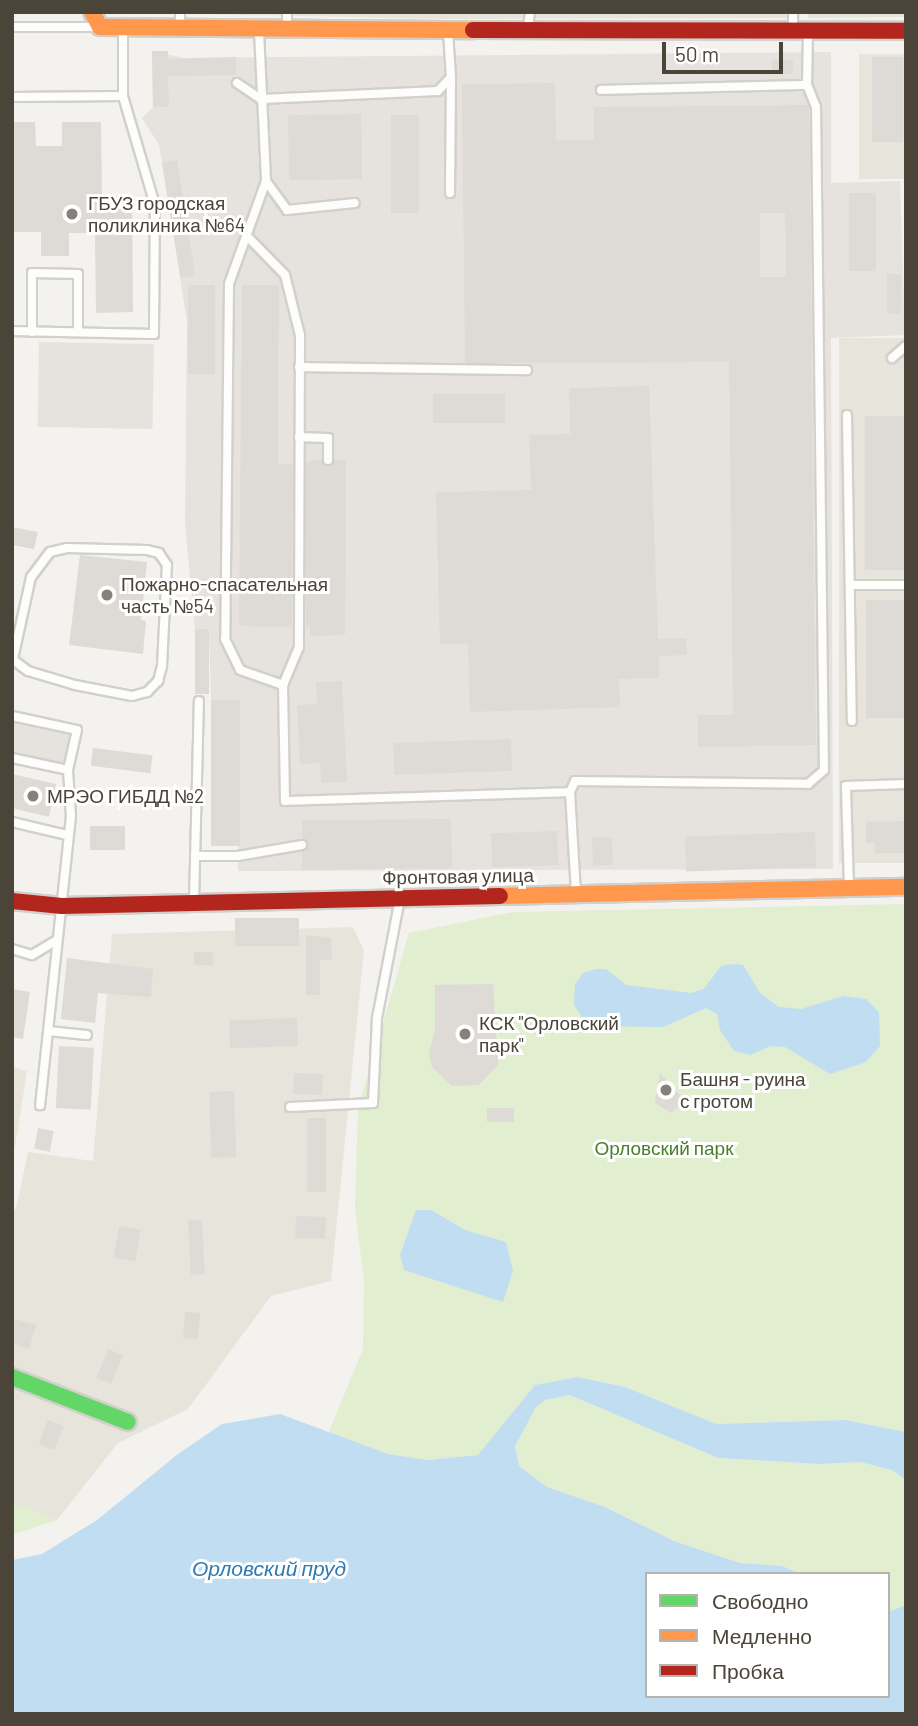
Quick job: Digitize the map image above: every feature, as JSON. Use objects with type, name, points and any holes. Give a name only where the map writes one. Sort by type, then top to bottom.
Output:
[{"type":"street","points":[[92,12],[100,27],[180,30],[906,31]]},
{"type":"street","name":"Фронтовая улица","points":[[12,901],[62,906],[906,887]]},
{"type":"street","points":[[12,1377],[128,1422]]},
{"type":"lane","points":[[180,12],[180,30]]},
{"type":"lane","points":[[287,12],[287,31]]},
{"type":"lane","points":[[528,31],[530,12]]},
{"type":"lane","points":[[576,895],[570,792],[575,781],[808,784],[824,770],[816,107],[807,85],[800,31],[793,12]]},
{"type":"lane","points":[[12,27],[100,27]]},
{"type":"lane","points":[[12,331],[155,334],[155,205],[123,96],[123,28]]},
{"type":"lane","points":[[259,31],[266,181],[229,284],[225,639],[240,670],[283,685]]},
{"type":"lane","points":[[448,31],[451,76],[450,193]]},
{"type":"lane","points":[[237,83],[261,99],[438,91],[451,76]]},
{"type":"lane","points":[[601,90],[807,85]]},
{"type":"lane","points":[[12,97],[123,96]]},
{"type":"lane","points":[[266,181],[287,210],[355,203]]},
{"type":"lane","points":[[247,236],[285,275],[299,335],[299,647],[283,685],[285,801],[570,792]]},
{"type":"lane","points":[[32,332],[32,274],[78,274],[78,332]]},
{"type":"lane","points":[[892,358],[906,345]]},
{"type":"lane","points":[[299,367],[527,370]]},
{"type":"lane","points":[[847,415],[852,721]]},
{"type":"lane","points":[[299,437],[328,438],[328,460]]},
{"type":"lane","points":[[67,548],[147,550],[159,553],[167,565],[162,666],[158,681],[147,692],[132,696],[75,685],[28,671],[13,659],[32,577],[50,552],[67,548]]},
{"type":"lane","points":[[850,585],[906,585]]},
{"type":"lane","points":[[194,902],[199,701]]},
{"type":"lane","points":[[12,716],[77,730],[68,770],[62,906],[40,1105]]},
{"type":"lane","points":[[12,758],[68,770]]},
{"type":"lane","points":[[849,888],[846,786],[906,784]]},
{"type":"lane","points":[[12,822],[67,835]]},
{"type":"lane","points":[[195,856],[238,856],[302,845]]},
{"type":"lane","points":[[290,1107],[373,1103],[377,1018],[400,898]]},
{"type":"lane","points":[[12,949],[32,955],[57,940]]},
{"type":"lane","points":[[48,1031],[88,1035]]},
{"type":"shaded area","points":[[100,12],[800,12],[800,18],[445,19]]},
{"type":"shaded area","points":[[808,12],[906,12],[906,17],[808,18]]},
{"type":"shaded area","points":[[152,51],[184,58],[831,52],[831,183],[900,181],[905,335],[831,338],[833,869],[238,871],[240,700],[211,700],[209,630],[195,629],[185,524],[187,321],[159,145],[142,118],[153,107]]},
{"type":"shaded area","points":[[859,54],[906,54],[906,179],[859,179]]},
{"type":"shaded area","points":[[839,338],[906,338],[906,863],[839,863]]},
{"type":"shaded area","points":[[39,342],[154,344],[152,429],[38,427]]},
{"type":"shaded area","points":[[12,716],[77,730],[68,771],[12,759]]},
{"type":"shaded area","points":[[353,927],[364,950],[331,1281],[271,1296],[188,1409],[118,1443],[57,1520],[12,1503],[12,1209],[16,1209],[28,1152],[93,1161],[112,934]]},
{"type":"shaded area","points":[[12,1067],[27,1071],[12,1166]]},
{"type":"green space","name":"Орловский парк","points":[[906,904],[906,1432],[845,1420],[716,1424],[625,1387],[578,1377],[535,1385],[479,1455],[428,1460],[388,1454],[328,1434],[363,1349],[364,1282],[355,1208],[358,1108],[409,933],[513,912]]},
{"type":"green space","points":[[570,1395],[718,1458],[820,1464],[860,1462],[892,1470],[906,1480],[906,1605],[890,1611],[890,1572],[796,1572],[782,1566],[740,1563],[674,1541],[605,1507],[547,1487],[519,1466],[515,1446],[536,1407],[544,1400]]},
{"type":"green space","points":[[12,1503],[57,1520],[12,1535]]},
{"type":"water","points":[[743,965],[760,993],[779,1007],[801,1009],[844,996],[866,999],[879,1012],[880,1046],[866,1062],[830,1074],[785,1047],[771,1046],[750,1055],[734,1051],[720,1030],[717,1014],[706,1008],[663,1027],[588,1026],[574,1005],[575,984],[583,973],[596,969],[606,969],[626,985],[691,993],[704,989],[721,966]]},
{"type":"water","points":[[416,1210],[431,1210],[465,1230],[506,1242],[513,1271],[503,1302],[404,1270],[400,1255]]},
{"type":"water","name":"Орловский пруд","points":[[578,1377],[625,1387],[716,1424],[845,1420],[906,1432],[906,1480],[892,1470],[860,1462],[820,1464],[718,1458],[570,1395],[545,1400],[536,1407],[515,1446],[519,1466],[547,1487],[605,1507],[674,1541],[740,1563],[782,1566],[796,1572],[645,1572],[645,1698],[890,1698],[890,1611],[906,1605],[906,1714],[12,1714],[12,1560],[42,1554],[97,1520],[178,1454],[222,1424],[280,1414],[388,1454],[428,1460],[478,1455],[535,1385]]},
{"type":"building","points":[[152,51],[168,51],[168,59],[236,57],[236,75],[168,76],[169,107],[153,107]]},
{"type":"building","points":[[872,57],[903,57],[903,142],[872,142]]},
{"type":"building","points":[[772,60],[793,60],[793,74],[772,74]]},
{"type":"building","points":[[555,83],[556,140],[594,140],[594,107],[808,105],[816,745],[698,747],[698,715],[733,715],[729,362],[465,363],[462,84]],"holes":[[[760,213],[785,213],[786,277],[760,277]]]},
{"type":"building","points":[[361,114],[362,179],[289,180],[288,115]]},
{"type":"building","points":[[391,115],[419,115],[419,213],[391,213]]},
{"type":"building","name":"ГБУЗ городская поликлиника №64","points":[[12,122],[35,122],[36,146],[62,146],[62,122],[101,122],[102,196],[132,196],[133,312],[96,313],[95,233],[69,233],[69,256],[41,256],[41,232],[12,232]]},
{"type":"building","points":[[177,160],[195,276],[180,278],[162,162]]},
{"type":"building","points":[[849,193],[876,193],[876,271],[849,271]]},
{"type":"building","points":[[887,274],[901,274],[901,314],[887,314]]},
{"type":"building","points":[[188,285],[215,285],[215,374],[188,374]]},
{"type":"building","points":[[242,285],[279,285],[278,464],[293,464],[292,627],[239,626]]},
{"type":"building","points":[[649,386],[658,639],[686,638],[687,655],[659,656],[659,678],[619,679],[620,707],[470,712],[468,644],[440,644],[436,492],[531,490],[529,435],[570,434],[569,388]]},
{"type":"building","points":[[433,394],[505,394],[505,423],[433,423]]},
{"type":"building","points":[[865,416],[906,416],[906,570],[865,570]]},
{"type":"building","points":[[311,460],[321,460],[327,466],[335,460],[346,460],[345,635],[310,636],[310,627],[306,627],[306,464]]},
{"type":"building","points":[[12,527],[38,532],[34,549],[12,545]]},
{"type":"building","points":[[80,555],[147,562],[141,620],[146,621],[143,654],[69,645]]},
{"type":"building","points":[[866,600],[906,600],[906,718],[866,718]]},
{"type":"building","points":[[195,629],[209,629],[209,694],[195,694]]},
{"type":"building","points":[[342,681],[347,782],[321,783],[320,763],[300,764],[297,705],[317,704],[316,682]]},
{"type":"building","points":[[211,700],[240,700],[240,846],[211,846]]},
{"type":"building","points":[[511,739],[512,771],[394,775],[393,743]]},
{"type":"building","points":[[93,748],[153,755],[150,773],[91,766]]},
{"type":"building","name":"МРЭО ГИБДД №2","points":[[12,774],[56,784],[49,817],[12,808]]},
{"type":"building","points":[[451,819],[452,868],[302,870],[302,852],[308,845],[302,839],[302,820]]},
{"type":"building","points":[[906,821],[906,853],[875,853],[875,843],[866,843],[866,822]]},
{"type":"building","points":[[90,826],[125,826],[125,850],[90,850]]},
{"type":"building","points":[[557,831],[558,865],[492,867],[491,833]]},
{"type":"building","points":[[815,832],[816,867],[686,872],[685,837]]},
{"type":"building","points":[[612,837],[613,865],[593,866],[592,838]]},
{"type":"building","points":[[235,918],[299,918],[299,946],[235,946]]},
{"type":"building","points":[[306,935],[331,938],[332,959],[320,960],[320,995],[306,995]]},
{"type":"building","points":[[194,952],[213,952],[213,965],[194,965]]},
{"type":"building","points":[[67,958],[153,969],[151,997],[98,993],[95,1023],[61,1019]]},
{"type":"building","name":"КСК \"Орловский парк\"","points":[[493,984],[498,1065],[479,1085],[452,1086],[432,1067],[429,1053],[435,1030],[435,985]]},
{"type":"building","points":[[12,989],[30,992],[23,1039],[12,1037]]},
{"type":"building","points":[[297,1018],[298,1046],[230,1048],[229,1020]]},
{"type":"building","points":[[59,1046],[94,1048],[91,1110],[56,1108]]},
{"type":"building","points":[[294,1073],[323,1074],[322,1095],[293,1094]]},
{"type":"building","name":"Башня - руина с гротом","points":[[660,1073],[685,1101],[671,1113],[655,1103]]},
{"type":"building","points":[[234,1091],[236,1157],[211,1158],[209,1092]]},
{"type":"building","points":[[487,1108],[514,1108],[514,1122],[487,1122]]},
{"type":"building","points":[[307,1118],[326,1118],[326,1192],[307,1192]]},
{"type":"building","points":[[38,1128],[54,1131],[50,1152],[34,1149]]},
{"type":"building","points":[[296,1216],[326,1217],[325,1239],[295,1238]]},
{"type":"building","points":[[202,1220],[205,1274],[191,1275],[188,1221]]},
{"type":"building","points":[[119,1226],[141,1230],[135,1261],[113,1258]]},
{"type":"building","points":[[185,1312],[200,1313],[198,1339],[183,1338]]},
{"type":"building","points":[[15,1319],[36,1325],[29,1349],[12,1343]]},
{"type":"building","points":[[108,1349],[123,1355],[111,1384],[96,1378]]},
{"type":"building","points":[[48,1420],[64,1426],[55,1450],[39,1444]]},
{"type":"traffic: fast","points":[[12,1377],[128,1422]]},
{"type":"traffic: slow","points":[[92,12],[100,27],[473,30]]},
{"type":"traffic: slow","points":[[500,896],[906,887]]},
{"type":"traffic: jam","points":[[473,30],[906,31]]},
{"type":"traffic: jam","points":[[12,901],[62,906],[500,896]]},
{"type":"place","name":"ГБУЗ городская поликлиника №64","points":[[72,214]]},
{"type":"place","name":"Пожарно-спасательная часть №54","points":[[107,595]]},
{"type":"place","name":"МРЭО ГИБДД №2","points":[[33,796]]},
{"type":"place","name":"КСК \"Орловский парк\"","points":[[465,1034]]},
{"type":"place","name":"Башня - руина с гротом","points":[[666,1090]]}]
